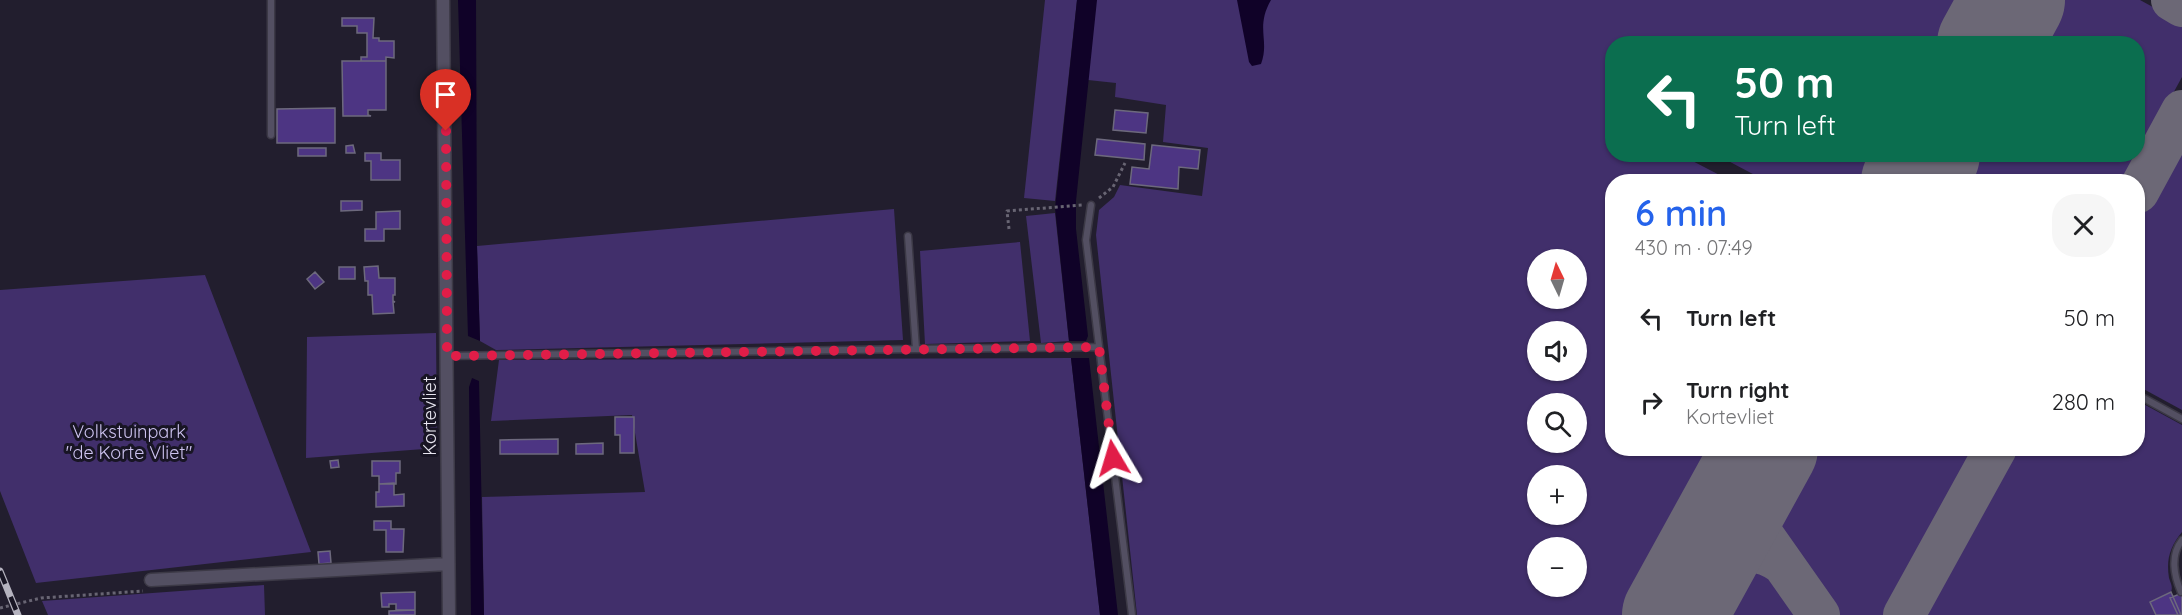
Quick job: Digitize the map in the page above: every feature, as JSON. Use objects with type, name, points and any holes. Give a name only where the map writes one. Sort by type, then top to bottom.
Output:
[{"type":"street","name":"Kortevliet","points":[[443,0],[449,615]]},
{"type":"street","points":[[151,580],[448,564]]},
{"type":"lane","points":[[271,0],[271,135]]},
{"type":"lane","points":[[1091,205],[1086,240],[1132,615]]},
{"type":"lane","points":[[908,236],[916,349]]},
{"type":"lane","points":[[447,356],[1099,347]]},
{"type":"lane","points":[[2145,399],[2182,419]]},
{"type":"lane","points":[[2181,592],[2174,564],[2175,553],[2182,540]]},
{"type":"path","points":[[1009,229],[1007,211],[1091,205],[1113,187],[1125,163]]},
{"type":"path","points":[[0,608],[48,597],[142,592],[151,580]]},
{"type":"green space","points":[[1045,0],[1077,0],[1055,201],[1024,198]]},
{"type":"green space","points":[[1088,0],[1972,0],[1952,36],[1605,36],[1605,162],[1694,162],[1718,174],[1605,174],[1605,456],[1721,456],[1633,615],[1137,615],[1096,235],[1099,210],[1114,197],[1120,185],[1202,196],[1208,148],[1163,142],[1166,105],[1115,97],[1116,83],[1088,80]]},
{"type":"green space","points":[[2059,0],[2140,0],[2182,23],[2182,77],[2145,145],[2145,36],[2039,36]]},
{"type":"green space","points":[[2182,139],[2182,410],[2145,390],[2145,207]]},
{"type":"green space","points":[[1730,162],[1884,162],[1877,174],[1753,174]]},
{"type":"green space","points":[[1968,162],[2135,162],[2129,174],[1961,174]]},
{"type":"green space","points":[[894,209],[903,340],[496,350],[480,341],[477,246]]},
{"type":"green space","points":[[1055,213],[1069,341],[1041,343],[1026,216]]},
{"type":"green space","points":[[1020,242],[1030,341],[925,344],[920,251]]},
{"type":"green space","name":"Volkstuinpark \"de Korte Vliet\"","points":[[205,275],[311,552],[36,583],[0,491],[0,290]]},
{"type":"green space","points":[[436,333],[437,448],[306,458],[307,337]]},
{"type":"green space","points":[[1071,358],[1100,615],[484,615],[482,497],[645,492],[632,415],[491,421],[499,360]]},
{"type":"green space","points":[[2145,405],[2182,425],[2182,532],[2174,543],[2169,559],[2171,592],[2150,602],[2156,615],[1919,615],[2006,456],[2145,456]]},
{"type":"green space","points":[[1804,456],[1976,456],[1887,615],[1836,615],[1782,539],[1775,524],[1775,508]]},
{"type":"green space","points":[[1756,572],[1774,578],[1802,615],[1717,615],[1738,584]]},
{"type":"green space","points":[[264,585],[265,615],[48,615],[42,601]]},
{"type":"shaded area","points":[[458,0],[476,0],[477,246],[480,341],[468,336]]},
{"type":"shaded area","points":[[1077,0],[1097,0],[1076,201],[1076,229],[1088,336],[1086,341],[1069,341],[1055,208]]},
{"type":"shaded area","points":[[1237,0],[1271,0],[1264,18],[1264,48],[1261,64],[1252,66],[1249,62]]},
{"type":"shaded area","points":[[1071,358],[1089,358],[1118,615],[1100,615]]},
{"type":"shaded area","points":[[472,378],[479,381],[484,615],[471,615],[469,387]]},
{"type":"building","points":[[342,18],[374,18],[373,38],[379,38],[379,41],[394,41],[394,58],[386,57],[386,61],[361,61],[361,57],[367,57],[367,33],[357,33],[357,26],[342,26]]},
{"type":"building","points":[[342,61],[386,61],[386,110],[368,110],[368,115],[371,116],[343,116]]},
{"type":"building","points":[[335,108],[335,143],[277,143],[277,109]]},
{"type":"building","points":[[1115,110],[1148,113],[1146,133],[1113,130]]},
{"type":"building","points":[[1097,139],[1145,144],[1144,160],[1095,155]]},
{"type":"building","points":[[353,145],[355,153],[346,153],[346,146]]},
{"type":"building","points":[[1152,145],[1200,150],[1198,169],[1179,167],[1178,189],[1130,184],[1132,167],[1149,169]]},
{"type":"building","points":[[298,148],[326,148],[326,156],[298,156]]},
{"type":"building","points":[[365,153],[381,153],[381,160],[400,160],[400,180],[371,180],[371,161],[365,161]]},
{"type":"building","points":[[341,201],[362,201],[362,210],[341,211]]},
{"type":"building","points":[[400,211],[400,229],[384,229],[384,241],[365,241],[365,229],[376,229],[376,212]]},
{"type":"building","points":[[378,266],[379,278],[395,278],[394,313],[373,314],[372,295],[368,295],[368,281],[365,281],[364,267]]},
{"type":"building","points":[[339,267],[355,267],[355,279],[339,279]]},
{"type":"building","points":[[315,272],[324,282],[315,289],[307,279]]},
{"type":"building","points":[[615,417],[634,417],[634,453],[620,453],[620,435],[615,435]]},
{"type":"building","points":[[558,439],[558,454],[500,454],[500,440]]},
{"type":"building","points":[[603,443],[603,454],[576,454],[576,444]]},
{"type":"building","points":[[338,460],[339,467],[331,468],[330,461]]},
{"type":"building","points":[[372,461],[400,461],[400,473],[396,473],[396,484],[379,484],[379,476],[372,476]]},
{"type":"building","points":[[394,483],[394,495],[404,494],[404,506],[376,507],[376,492],[379,492],[379,484]]},
{"type":"building","points":[[374,521],[391,521],[391,529],[404,529],[403,552],[386,552],[386,530],[374,530]]},
{"type":"building","points":[[330,551],[331,563],[319,564],[318,552]]},
{"type":"building","points":[[415,592],[415,610],[396,610],[396,604],[382,607],[381,593]]},
{"type":"building","points":[[2171,592],[2181,615],[2156,615],[2150,602]]},
{"type":"building","points":[[2182,593],[2182,615],[2178,615],[2170,598]]},
{"type":"building","points":[[415,610],[415,615],[389,615],[389,611]]},
{"type":"taxiway","points":[[2172,0],[2182,6]]},
{"type":"taxiway","points":[[2145,179],[2182,111]]},
{"type":"taxiway","points":[[1904,615],[1992,456]]},
{"type":"taxiway","points":[[1756,466],[1750,497],[1757,527],[1819,615]]},
{"type":"taxiway","points":[[1693,580],[1713,563],[1735,553],[1747,551],[1759,553],[1783,564]]},
{"type":"runway","points":[[1993,36],[2013,0]]},
{"type":"runway","points":[[1917,174],[1924,162]]},
{"type":"runway","points":[[1674,615],[1762,456]]},
{"type":"railway","points":[[0,571],[18,615]]},
{"type":"route","points":[[446,131],[447,356],[1099,347],[1113,458]]}]
